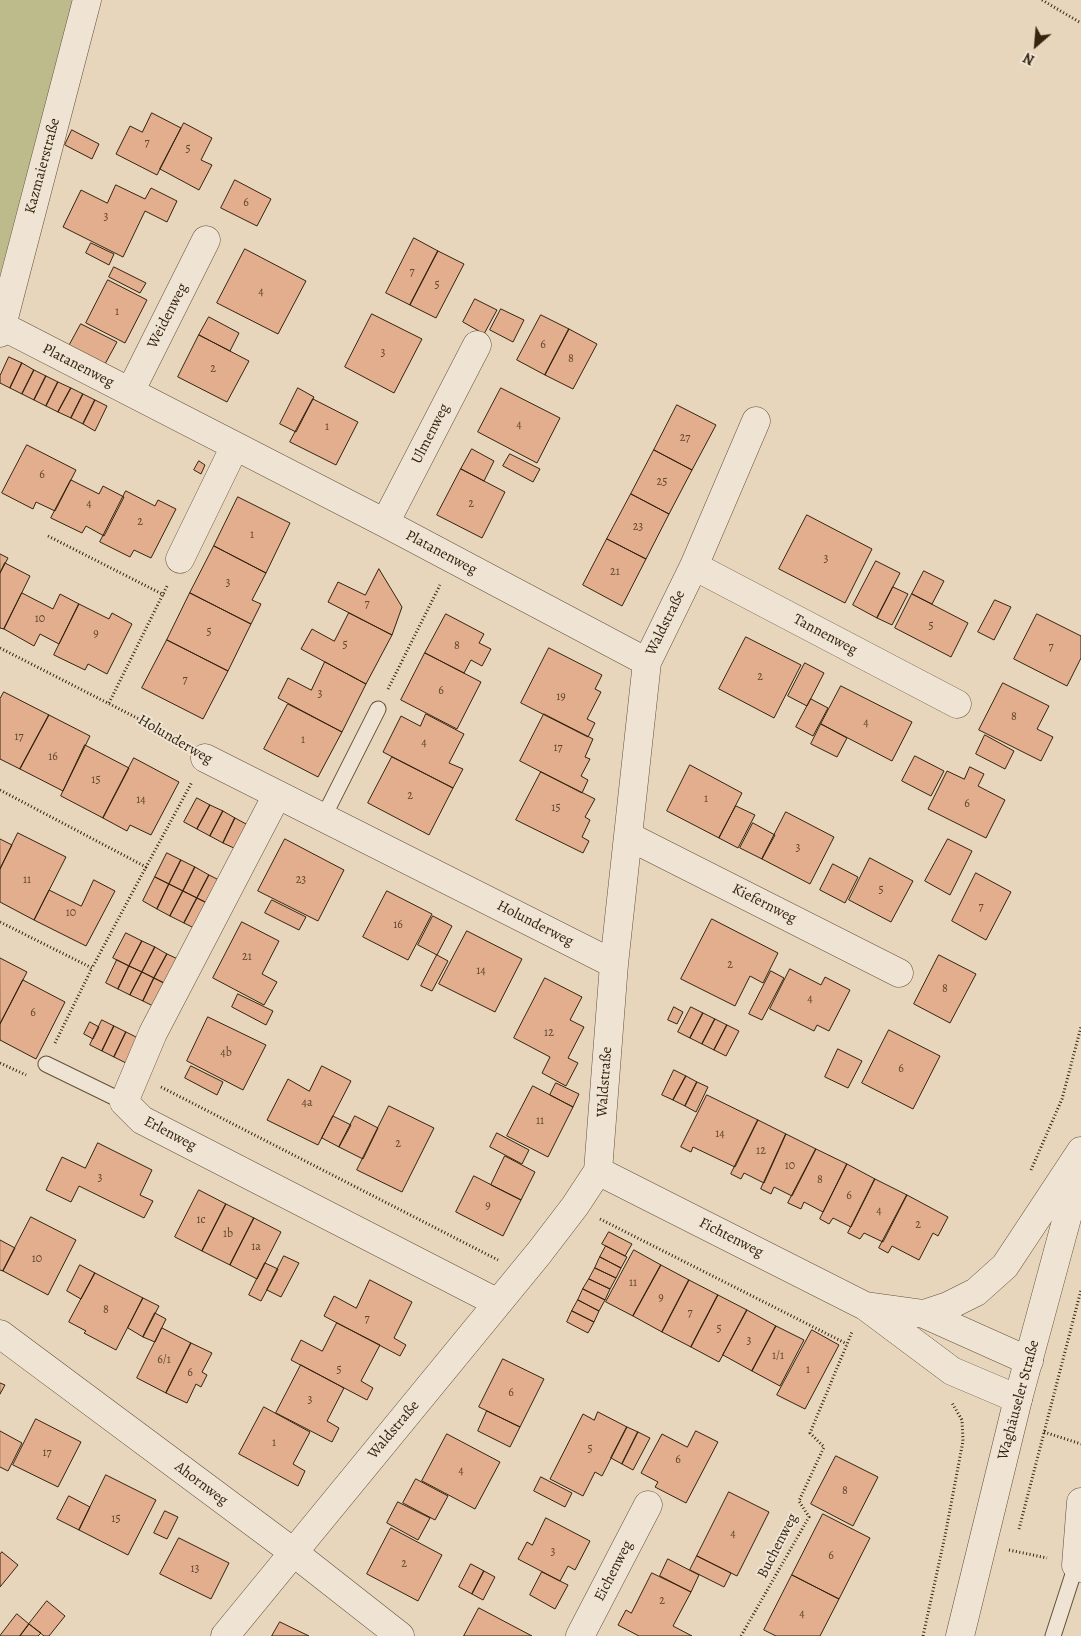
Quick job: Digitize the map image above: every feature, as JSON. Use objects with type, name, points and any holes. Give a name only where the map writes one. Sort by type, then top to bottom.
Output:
[{"type":"street","name":"Kazmaierstraße","points":[[1,330],[86,0]]},
{"type":"street","name":"Weidenweg","points":[[130,392],[206,240]]},
{"type":"street","name":"Platanenweg","points":[[1,330],[130,392],[385,523],[647,662]]},
{"type":"street","name":"Ulmenweg","points":[[385,523],[477,345]]},
{"type":"street","name":"Waldstraße","points":[[225,1636],[523,1273],[575,1206],[598,1171],[614,964],[647,662],[694,566],[756,421]]},
{"type":"street","points":[[180,559],[235,446]]},
{"type":"street","name":"Tannenweg","points":[[694,566],[957,704]]},
{"type":"street","name":"Holunderweg","points":[[205,758],[614,964]]},
{"type":"street","points":[[124,1102],[153,1033],[277,795]]},
{"type":"street","name":"Kiefernweg","points":[[628,836],[899,973]]},
{"type":"street","name":"Erlenweg","points":[[124,1102],[142,1120],[498,1303]]},
{"type":"street","name":"Fichtenweg","points":[[924,1314],[948,1306],[976,1292],[1005,1266],[1081,1151]]},
{"type":"street","name":"Waghäuseler Straße","points":[[960,1636],[1018,1399],[1081,1166]]},
{"type":"street","name":"Fichtenweg","points":[[598,1171],[865,1306],[952,1371],[1018,1399]]},
{"type":"street","name":"Fichtenweg","points":[[865,1306],[924,1314],[1029,1361]]},
{"type":"street","name":"Ahornweg","points":[[0,1334],[293,1552],[400,1636]]},
{"type":"street","points":[[1079,1566],[1081,1502]]},
{"type":"street","name":"Eichenweg","points":[[580,1636],[648,1505]]},
{"type":"lane","points":[[323,818],[378,709]]},
{"type":"lane","points":[[46,1064],[124,1102]]},
{"type":"lane","points":[[1053,1636],[1079,1566]]},
{"type":"path","points":[[1042,0],[1081,23]]},
{"type":"path","points":[[48,536],[164,595]]},
{"type":"path","points":[[109,703],[164,595],[180,559]]},
{"type":"path","points":[[378,709],[453,560]]},
{"type":"path","name":"Holunderweg","points":[[0,648],[194,747],[205,758]]},
{"type":"path","points":[[0,1063],[38,1081],[92,968],[205,758]]},
{"type":"path","points":[[0,790],[146,867]]},
{"type":"path","points":[[0,922],[92,968]]},
{"type":"path","points":[[136,1074],[523,1273]]},
{"type":"path","points":[[575,1206],[847,1344]]},
{"type":"path","points":[[1018,1532],[1081,1290]]},
{"type":"path","name":"Buchenweg","points":[[741,1636],[809,1517],[799,1501],[824,1448],[810,1433],[853,1331]]},
{"type":"path","points":[[1044,1432],[1081,1444]]},
{"type":"path","points":[[1015,1542],[1013,1551],[1079,1566]]},
{"type":"shaded area","points":[[0,0],[78,0],[0,276]]},
{"type":"building","points":[[152,113],[181,128],[157,175],[116,154],[130,126],[142,132]]},
{"type":"building","points":[[184,123],[212,138],[201,160],[212,165],[199,190],[160,169]]},
{"type":"building","points":[[72,130],[99,144],[92,159],[65,145]]},
{"type":"building","points":[[235,180],[271,199],[257,226],[221,208]]},
{"type":"building","points":[[116,185],[145,199],[151,188],[177,201],[167,222],[145,211],[123,257],[63,227],[81,190],[107,203]]},
{"type":"building","points":[[414,238],[438,251],[410,305],[386,293]]},
{"type":"building","points":[[91,243],[114,254],[109,265],[86,253]]},
{"type":"building","points":[[245,249],[306,281],[278,334],[217,303]]},
{"type":"building","points":[[438,251],[464,264],[436,318],[410,305]]},
{"type":"building","points":[[114,267],[146,283],[140,293],[109,277]]},
{"type":"building","points":[[108,280],[147,300],[125,343],[86,323]]},
{"type":"building","points":[[475,299],[497,310],[484,334],[463,322]]},
{"type":"building","points":[[501,309],[524,320],[513,342],[490,330]]},
{"type":"building","points":[[372,314],[422,339],[394,393],[345,367]]},
{"type":"building","points":[[541,315],[569,329],[545,375],[517,360]]},
{"type":"building","points":[[209,317],[239,333],[230,351],[199,335]]},
{"type":"building","points":[[81,324],[117,342],[105,364],[69,346]]},
{"type":"building","points":[[569,329],[597,344],[573,389],[545,375]]},
{"type":"building","points":[[199,335],[249,361],[227,402],[178,377]]},
{"type":"building","points":[[9,357],[22,363],[10,388],[0,383],[0,376]]},
{"type":"building","points":[[22,363],[34,370],[22,394],[10,388]]},
{"type":"building","points":[[34,370],[46,376],[34,400],[22,394]]},
{"type":"building","points":[[46,376],[58,382],[46,406],[34,400]]},
{"type":"building","points":[[58,382],[71,388],[58,412],[46,406]]},
{"type":"building","points":[[71,388],[83,394],[71,418],[58,412]]},
{"type":"building","points":[[298,388],[314,397],[296,432],[280,424]]},
{"type":"building","points":[[501,388],[560,418],[537,463],[478,432]]},
{"type":"building","points":[[83,394],[95,400],[83,424],[71,418]]},
{"type":"building","points":[[313,399],[358,422],[336,465],[290,442]]},
{"type":"building","points":[[95,400],[107,406],[95,431],[83,424]]},
{"type":"building","points":[[677,405],[716,425],[692,470],[654,450]]},
{"type":"building","points":[[27,445],[76,470],[55,511],[36,502],[33,509],[2,493]]},
{"type":"building","points":[[472,449],[494,461],[484,481],[461,469]]},
{"type":"building","points":[[654,450],[692,470],[669,514],[631,494]]},
{"type":"building","points":[[510,454],[540,469],[533,482],[503,466]]},
{"type":"building","points":[[199,461],[205,465],[201,474],[194,470]]},
{"type":"building","points":[[461,469],[505,492],[482,538],[437,515]]},
{"type":"building","points":[[71,480],[99,494],[103,486],[124,497],[104,536],[86,526],[82,533],[51,518]]},
{"type":"building","points":[[126,491],[155,506],[158,500],[176,509],[151,558],[134,550],[130,557],[100,542]]},
{"type":"building","points":[[631,494],[669,514],[646,559],[607,539]]},
{"type":"building","points":[[238,497],[290,523],[266,573],[214,546]]},
{"type":"building","points":[[807,515],[872,549],[845,603],[779,569]]},
{"type":"building","points":[[607,539],[646,559],[622,606],[583,585]]},
{"type":"building","points":[[214,546],[266,573],[252,600],[261,604],[251,624],[190,593]]},
{"type":"building","points":[[0,554],[8,558],[0,573]]},
{"type":"building","points":[[876,561],[900,573],[877,618],[853,605]]},
{"type":"building","points":[[5,563],[30,576],[4,629],[0,628],[0,573]]},
{"type":"building","points":[[379,569],[402,607],[392,635],[328,602],[338,582],[365,595]]},
{"type":"building","points":[[924,571],[944,581],[932,604],[912,594]]},
{"type":"building","points":[[893,587],[908,594],[892,625],[877,618]]},
{"type":"building","points":[[22,593],[53,609],[60,594],[79,604],[59,644],[40,634],[34,646],[4,629]]},
{"type":"building","points":[[190,593],[251,624],[228,671],[167,640]]},
{"type":"building","points":[[912,594],[968,623],[951,657],[895,628]]},
{"type":"building","points":[[995,600],[1011,607],[994,640],[978,632]]},
{"type":"building","points":[[79,604],[109,619],[112,613],[132,624],[107,674],[88,664],[85,670],[54,655]]},
{"type":"building","points":[[349,613],[392,635],[366,684],[301,649],[312,629],[334,641]]},
{"type":"building","points":[[446,614],[484,634],[479,643],[491,649],[482,666],[471,660],[464,673],[425,653]]},
{"type":"building","points":[[1037,614],[1081,636],[1081,658],[1067,686],[1014,659]]},
{"type":"building","points":[[746,637],[801,665],[774,718],[719,689]]},
{"type":"building","points":[[167,640],[228,671],[203,719],[142,688]]},
{"type":"building","points":[[549,648],[602,675],[595,689],[601,692],[587,719],[595,723],[588,737],[521,703]]},
{"type":"building","points":[[425,653],[481,682],[457,729],[401,700]]},
{"type":"building","points":[[325,662],[366,684],[342,732],[278,698],[288,678],[311,690]]},
{"type":"building","points":[[805,663],[824,673],[807,706],[788,696]]},
{"type":"building","points":[[1003,683],[1049,706],[1037,729],[1053,737],[1041,761],[979,730]]},
{"type":"building","points":[[841,686],[912,722],[892,761],[821,724]]},
{"type":"building","points":[[4,692],[49,715],[20,769],[0,759],[0,699]]},
{"type":"building","points":[[811,699],[828,708],[813,736],[796,727]]},
{"type":"building","points":[[288,704],[342,732],[318,777],[264,749]]},
{"type":"building","points":[[426,714],[464,734],[449,763],[463,769],[453,788],[383,752],[401,716],[420,726]]},
{"type":"building","points":[[544,714],[593,739],[585,757],[590,759],[581,776],[588,780],[582,793],[520,761]]},
{"type":"building","points":[[49,715],[90,736],[63,791],[20,769]]},
{"type":"building","points":[[821,724],[847,738],[837,757],[811,744]]},
{"type":"building","points":[[985,735],[1014,751],[1005,769],[976,754]]},
{"type":"building","points":[[85,745],[129,768],[103,818],[61,796]]},
{"type":"building","points":[[915,756],[944,771],[931,796],[902,781]]},
{"type":"building","points":[[392,757],[453,788],[429,835],[368,803]]},
{"type":"building","points":[[134,758],[179,782],[151,835],[130,825],[127,831],[103,818]]},
{"type":"building","points":[[690,765],[742,793],[719,838],[667,811]]},
{"type":"building","points":[[970,767],[984,774],[978,786],[1005,800],[986,838],[928,809],[947,771],[964,779]]},
{"type":"building","points":[[541,772],[595,799],[585,817],[590,820],[582,837],[589,841],[583,853],[516,820]]},
{"type":"building","points":[[197,798],[210,805],[197,829],[184,822]]},
{"type":"building","points":[[210,805],[223,811],[210,836],[197,829]]},
{"type":"building","points":[[736,806],[755,815],[738,848],[719,838]]},
{"type":"building","points":[[223,811],[235,818],[223,843],[210,836]]},
{"type":"building","points":[[786,812],[834,837],[810,884],[762,859]]},
{"type":"building","points":[[235,818],[248,825],[236,849],[223,843]]},
{"type":"building","points":[[753,823],[775,835],[762,859],[740,848]]},
{"type":"building","points":[[18,833],[66,857],[34,920],[0,902],[0,869]]},
{"type":"building","points":[[0,839],[12,845],[0,869]]},
{"type":"building","points":[[285,839],[344,870],[318,921],[258,891]]},
{"type":"building","points":[[948,839],[972,851],[950,895],[925,881]]},
{"type":"building","points":[[167,853],[181,860],[169,884],[155,877]]},
{"type":"building","points":[[870,858],[913,881],[891,922],[849,900]]},
{"type":"building","points":[[181,860],[195,867],[183,891],[169,884]]},
{"type":"building","points":[[833,864],[858,877],[845,903],[820,890]]},
{"type":"building","points":[[195,867],[209,875],[197,898],[183,891]]},
{"type":"building","points":[[976,873],[1011,892],[986,940],[952,921]]},
{"type":"building","points":[[209,875],[223,882],[211,905],[197,898]]},
{"type":"building","points":[[155,877],[169,884],[157,909],[143,901]]},
{"type":"building","points":[[94,880],[115,891],[86,946],[34,920],[49,890],[81,906]]},
{"type":"building","points":[[169,884],[183,891],[170,916],[157,909]]},
{"type":"building","points":[[183,891],[197,898],[184,923],[170,916]]},
{"type":"building","points":[[387,891],[432,914],[408,960],[363,937]]},
{"type":"building","points":[[197,898],[211,905],[198,930],[184,923]]},
{"type":"building","points":[[272,900],[306,917],[299,930],[265,913]]},
{"type":"building","points":[[433,916],[452,926],[437,955],[418,945]]},
{"type":"building","points":[[712,919],[778,953],[763,983],[750,976],[735,1006],[681,979]]},
{"type":"building","points":[[242,922],[279,941],[262,974],[277,982],[264,1005],[213,978]]},
{"type":"building","points":[[467,931],[522,959],[495,1012],[439,984]]},
{"type":"building","points":[[126,933],[142,941],[129,966],[113,958]]},
{"type":"building","points":[[142,941],[155,947],[142,972],[129,966]]},
{"type":"building","points":[[155,947],[167,954],[154,978],[142,972]]},
{"type":"building","points":[[167,954],[180,960],[168,985],[154,978]]},
{"type":"building","points":[[437,955],[448,961],[432,991],[421,986]]},
{"type":"building","points":[[939,955],[976,974],[950,1023],[914,1004]]},
{"type":"building","points":[[0,958],[27,972],[0,1024]]},
{"type":"building","points":[[117,960],[129,966],[118,989],[106,983]]},
{"type":"building","points":[[129,966],[142,972],[130,995],[118,989]]},
{"type":"building","points":[[790,969],[821,985],[825,977],[850,990],[829,1031],[817,1025],[814,1031],[770,1009]]},
{"type":"building","points":[[771,971],[784,978],[762,1020],[749,1014]]},
{"type":"building","points":[[142,972],[154,978],[143,1001],[130,995]]},
{"type":"building","points":[[154,978],[166,984],[155,1007],[143,1001]]},
{"type":"building","points":[[545,978],[582,997],[570,1020],[584,1027],[568,1058],[578,1063],[566,1086],[542,1073],[550,1057],[514,1038]]},
{"type":"building","points":[[23,980],[65,1002],[36,1059],[0,1040],[0,1024]]},
{"type":"building","points":[[238,994],[273,1011],[266,1025],[232,1007]]},
{"type":"building","points":[[674,1007],[683,1012],[677,1024],[668,1020]]},
{"type":"building","points":[[691,1007],[703,1013],[690,1038],[678,1032]]},
{"type":"building","points":[[703,1013],[715,1019],[702,1044],[690,1038]]},
{"type":"building","points":[[208,1017],[266,1045],[243,1090],[187,1061]]},
{"type":"building","points":[[715,1019],[727,1025],[714,1050],[702,1044]]},
{"type":"building","points":[[102,1020],[114,1026],[102,1051],[90,1045]]},
{"type":"building","points":[[90,1022],[99,1027],[93,1039],[84,1034]]},
{"type":"building","points":[[727,1025],[739,1031],[726,1056],[714,1050]]},
{"type":"building","points":[[114,1026],[126,1032],[114,1057],[102,1051]]},
{"type":"building","points":[[889,1030],[940,1056],[913,1109],[862,1083]]},
{"type":"building","points":[[126,1032],[138,1038],[126,1063],[114,1057]]},
{"type":"building","points":[[838,1049],[862,1061],[848,1088],[825,1077]]},
{"type":"building","points":[[191,1066],[223,1082],[217,1095],[185,1078]]},
{"type":"building","points":[[322,1066],[351,1081],[318,1145],[267,1120],[288,1079],[309,1091]]},
{"type":"building","points":[[674,1070],[686,1076],[673,1100],[662,1095]]},
{"type":"building","points":[[686,1076],[697,1082],[685,1106],[673,1100]]},
{"type":"building","points":[[697,1082],[708,1087],[696,1112],[685,1106]]},
{"type":"building","points":[[556,1083],[579,1094],[573,1107],[550,1095]]},
{"type":"building","points":[[533,1086],[573,1107],[548,1157],[507,1136]]},
{"type":"building","points":[[707,1095],[758,1120],[735,1167],[693,1147],[691,1152],[681,1147]]},
{"type":"building","points":[[389,1106],[434,1128],[402,1192],[357,1170]]},
{"type":"building","points":[[333,1116],[351,1125],[339,1147],[322,1138]]},
{"type":"building","points":[[355,1116],[378,1128],[363,1159],[339,1147]]},
{"type":"building","points":[[758,1120],[786,1134],[764,1183],[744,1173],[741,1179],[731,1174]]},
{"type":"building","points":[[497,1133],[529,1150],[522,1164],[490,1147]]},
{"type":"building","points":[[786,1134],[816,1149],[792,1196],[774,1187],[771,1194],[761,1189]]},
{"type":"building","points":[[98,1143],[152,1170],[140,1195],[153,1201],[144,1218],[79,1186],[71,1202],[46,1190],[62,1157],[85,1168]]},
{"type":"building","points":[[816,1149],[847,1164],[823,1212],[804,1202],[801,1209],[788,1203]]},
{"type":"building","points":[[505,1156],[535,1172],[521,1200],[491,1185]]},
{"type":"building","points":[[847,1164],[875,1179],[851,1227],[833,1218],[829,1224],[820,1219]]},
{"type":"building","points":[[474,1176],[521,1200],[503,1236],[456,1212]]},
{"type":"building","points":[[875,1179],[907,1195],[883,1242],[864,1233],[860,1239],[848,1233]]},
{"type":"building","points":[[199,1190],[226,1204],[202,1251],[175,1237]]},
{"type":"building","points":[[907,1195],[948,1217],[938,1236],[933,1233],[919,1260],[892,1246],[888,1253],[879,1248]]},
{"type":"building","points":[[226,1204],[254,1218],[230,1265],[202,1251]]},
{"type":"building","points":[[31,1217],[76,1240],[48,1295],[3,1271]]},
{"type":"building","points":[[254,1218],[281,1232],[257,1279],[230,1265]]},
{"type":"building","points":[[609,1232],[632,1244],[625,1256],[602,1244]]},
{"type":"building","points":[[0,1240],[15,1248],[3,1271],[0,1270]]},
{"type":"building","points":[[606,1246],[627,1257],[621,1268],[600,1257]]},
{"type":"building","points":[[634,1250],[661,1265],[633,1316],[606,1302]]},
{"type":"building","points":[[284,1256],[299,1263],[281,1297],[267,1290]]},
{"type":"building","points":[[600,1257],[621,1268],[616,1278],[595,1268]]},
{"type":"building","points":[[265,1263],[278,1269],[261,1301],[249,1295]]},
{"type":"building","points":[[80,1265],[95,1273],[81,1299],[67,1291]]},
{"type":"building","points":[[661,1265],[689,1280],[662,1332],[633,1316]]},
{"type":"building","points":[[595,1268],[616,1278],[610,1289],[589,1279]]},
{"type":"building","points":[[95,1273],[143,1298],[116,1350],[84,1333],[86,1331],[69,1322]]},
{"type":"building","points":[[589,1279],[610,1289],[605,1300],[583,1289]]},
{"type":"building","points":[[370,1280],[412,1302],[394,1338],[406,1345],[400,1356],[324,1316],[334,1296],[356,1308]]},
{"type":"building","points":[[689,1280],[718,1295],[691,1347],[662,1332]]},
{"type":"building","points":[[583,1289],[605,1300],[599,1311],[578,1300]]},
{"type":"building","points":[[718,1295],[747,1310],[719,1362],[691,1347]]},
{"type":"building","points":[[143,1298],[159,1306],[143,1337],[128,1328]]},
{"type":"building","points":[[578,1300],[599,1311],[594,1322],[572,1311]]},
{"type":"building","points":[[747,1310],[776,1326],[752,1371],[723,1355]]},
{"type":"building","points":[[572,1311],[594,1322],[588,1333],[567,1322]]},
{"type":"building","points":[[155,1313],[166,1319],[155,1342],[143,1337]]},
{"type":"building","points":[[337,1323],[380,1345],[361,1381],[373,1388],[367,1400],[291,1360],[301,1340],[322,1351]]},
{"type":"building","points":[[776,1326],[804,1340],[780,1386],[752,1371]]},
{"type":"building","points":[[162,1328],[191,1343],[166,1393],[137,1378]]},
{"type":"building","points":[[812,1330],[839,1345],[805,1409],[777,1395]]},
{"type":"building","points":[[191,1343],[212,1353],[202,1372],[207,1375],[201,1387],[196,1384],[187,1403],[166,1393]]},
{"type":"building","points":[[503,1359],[544,1379],[520,1427],[479,1407]]},
{"type":"building","points":[[301,1365],[344,1388],[327,1421],[339,1428],[332,1442],[276,1413]]},
{"type":"building","points":[[0,1383],[5,1385],[0,1394]]},
{"type":"building","points":[[264,1407],[310,1432],[293,1464],[305,1471],[298,1486],[239,1454]]},
{"type":"building","points":[[487,1411],[520,1427],[510,1447],[478,1431]]},
{"type":"building","points":[[598,1412],[627,1427],[602,1476],[595,1472],[583,1496],[550,1479],[583,1414],[594,1420]]},
{"type":"building","points":[[36,1419],[81,1442],[58,1487],[13,1465]]},
{"type":"building","points":[[627,1427],[638,1432],[622,1464],[611,1458]]},
{"type":"building","points":[[0,1431],[22,1443],[8,1471],[0,1467]]},
{"type":"building","points":[[696,1431],[718,1442],[686,1503],[655,1487],[658,1482],[641,1473],[662,1434],[687,1447]]},
{"type":"building","points":[[638,1432],[650,1438],[633,1470],[622,1464]]},
{"type":"building","points":[[447,1434],[500,1462],[475,1509],[422,1481]]},
{"type":"building","points":[[836,1456],[878,1477],[853,1526],[811,1504]]},
{"type":"building","points":[[106,1475],[156,1500],[128,1555],[79,1530]]},
{"type":"building","points":[[541,1477],[572,1493],[565,1507],[534,1491]]},
{"type":"building","points":[[416,1479],[448,1496],[435,1520],[403,1503]]},
{"type":"building","points":[[729,1492],[769,1512],[737,1576],[697,1556]]},
{"type":"building","points":[[69,1496],[90,1507],[79,1530],[57,1519]]},
{"type":"building","points":[[398,1502],[430,1518],[418,1540],[387,1523]]},
{"type":"building","points":[[165,1511],[178,1517],[167,1539],[154,1533]]},
{"type":"building","points":[[823,1514],[870,1538],[839,1599],[792,1575]]},
{"type":"building","points":[[546,1518],[590,1541],[575,1570],[568,1566],[560,1581],[518,1559],[527,1542],[532,1545]]},
{"type":"building","points":[[391,1528],[442,1555],[418,1601],[367,1574]]},
{"type":"building","points":[[179,1538],[229,1563],[211,1599],[160,1574]]},
{"type":"building","points":[[2,1552],[18,1565],[0,1587],[0,1555]]},
{"type":"building","points":[[697,1556],[731,1573],[724,1587],[690,1570]]},
{"type":"building","points":[[668,1559],[699,1575],[691,1592],[660,1576]]},
{"type":"building","points":[[471,1564],[484,1571],[472,1594],[459,1587]]},
{"type":"building","points":[[484,1571],[495,1577],[483,1600],[472,1594]]},
{"type":"building","points":[[542,1572],[568,1585],[555,1609],[530,1595]]},
{"type":"building","points":[[652,1573],[691,1592],[673,1626],[692,1636],[639,1636],[618,1625],[626,1610],[631,1613]]},
{"type":"building","points":[[792,1575],[839,1599],[820,1636],[776,1636],[764,1630]]},
{"type":"building","points":[[47,1601],[65,1616],[49,1636],[44,1636],[29,1624]]},
{"type":"building","points":[[479,1608],[532,1636],[464,1636]]},
{"type":"building","points":[[17,1614],[29,1624],[20,1636],[0,1636]]},
{"type":"building","points":[[280,1622],[309,1636],[272,1636]]},
{"type":"building","points":[[29,1624],[41,1633],[38,1636],[20,1636]]}]
